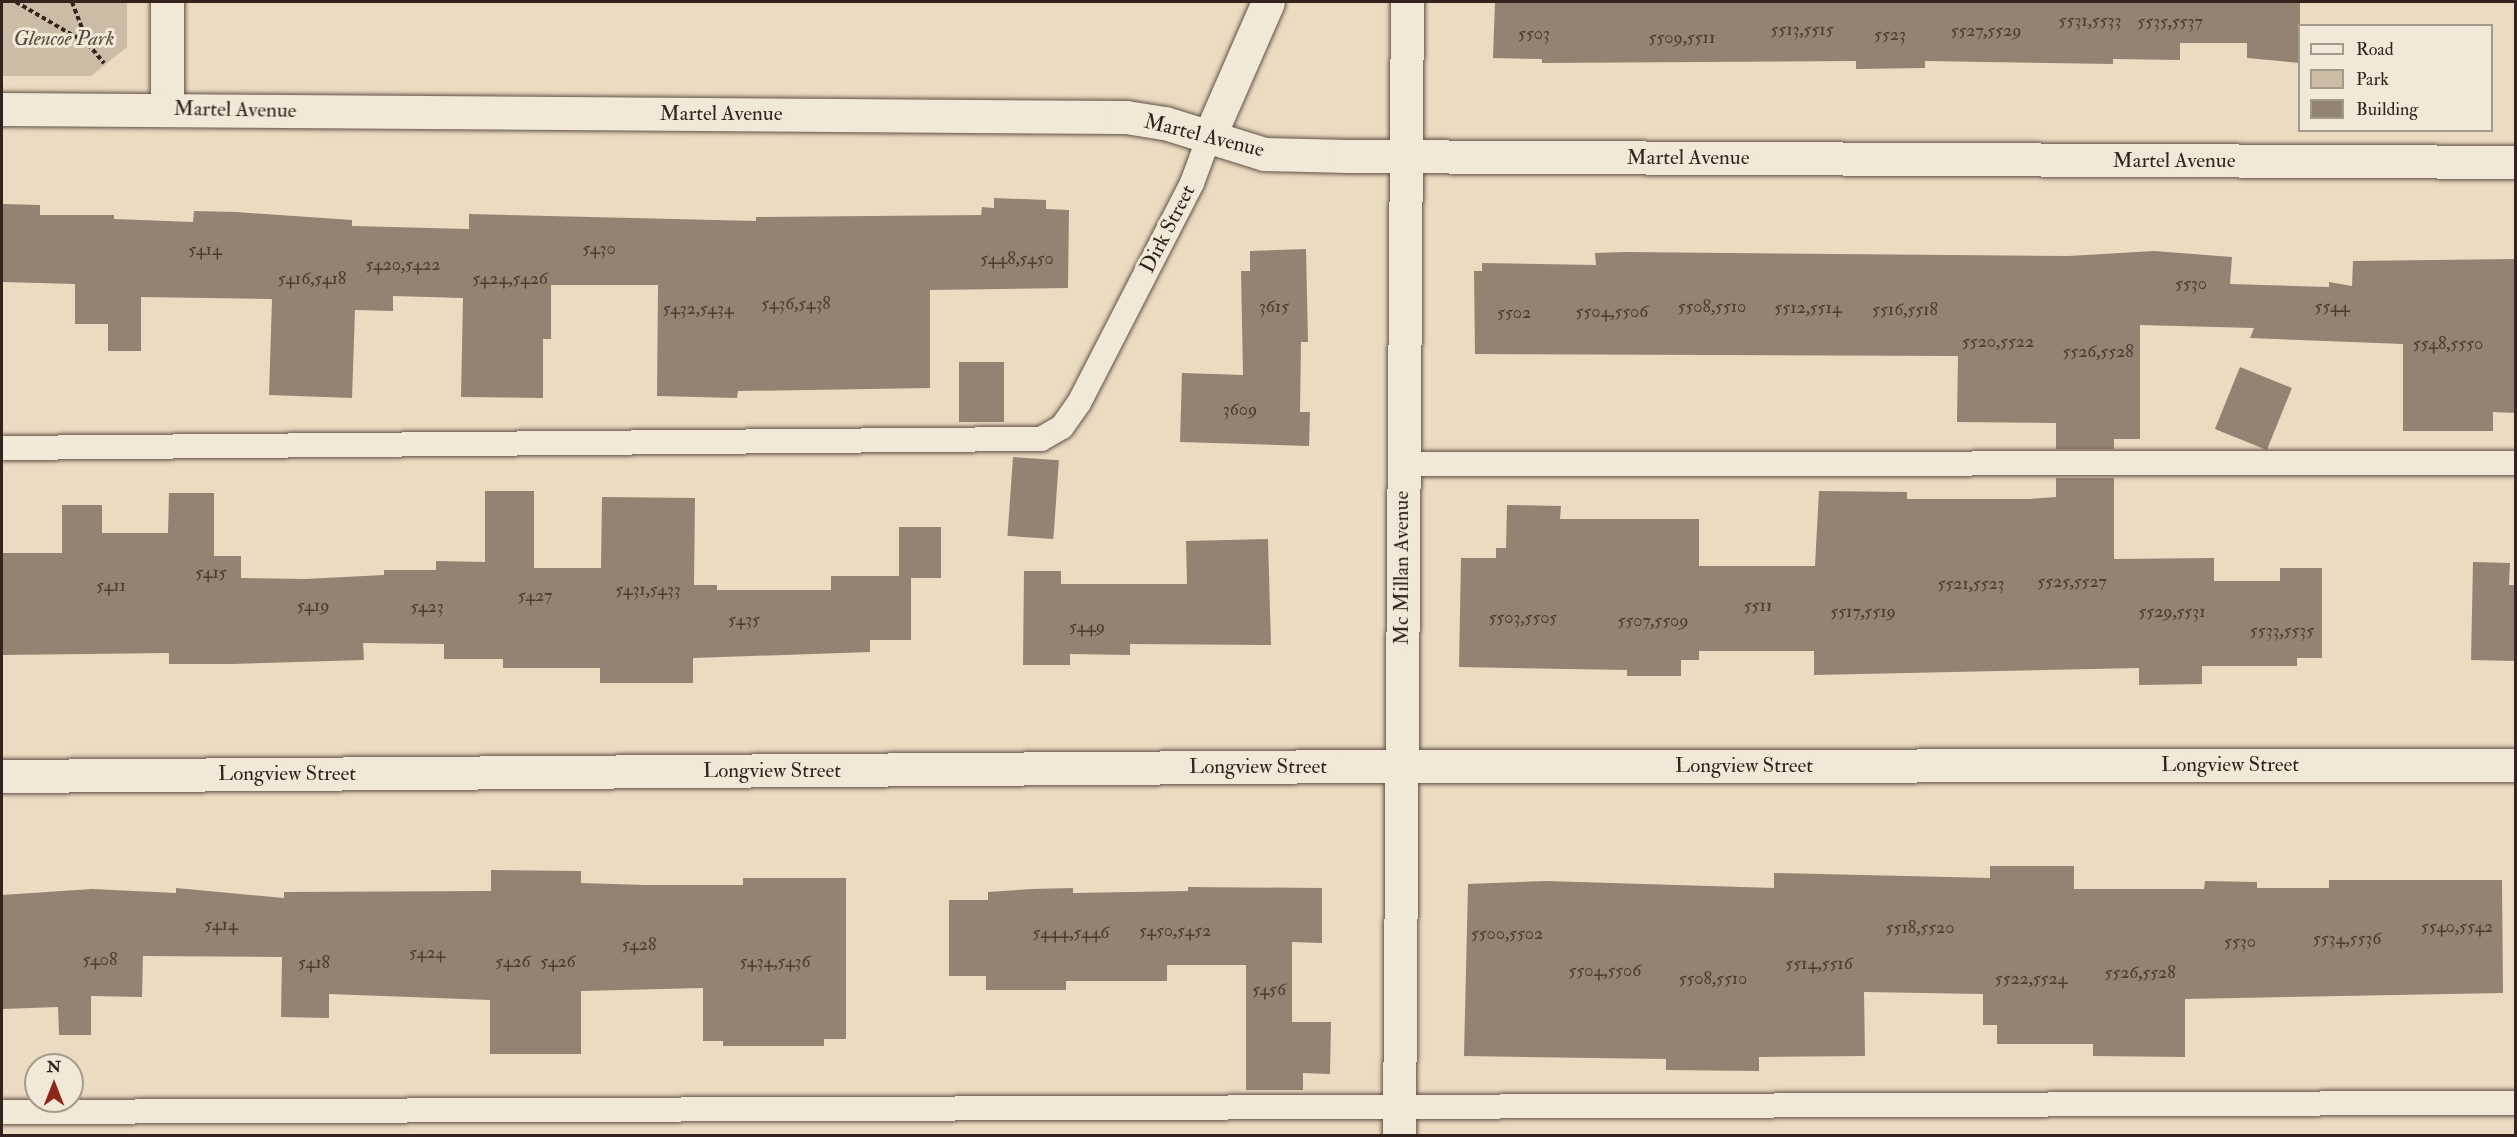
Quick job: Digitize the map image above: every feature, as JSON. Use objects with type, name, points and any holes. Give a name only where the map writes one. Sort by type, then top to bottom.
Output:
[{"type":"street","points":[[167,2],[167,109]]},
{"type":"street","name":"Dirk Street","points":[[1209,137],[1268,2]]},
{"type":"street","name":"Mc Millan Avenue","points":[[1399,1122],[1407,2]]},
{"type":"street","name":"Martel Avenue","points":[[2,109],[1126,117],[1209,137],[1264,154],[2516,162]]},
{"type":"street","name":"Longview Street","points":[[2,777],[1401,766],[2516,765]]},
{"type":"lane","name":"Dirk Street","points":[[2,448],[1041,439],[1062,427],[1079,403],[1192,183],[1209,137]]},
{"type":"lane","points":[[1403,464],[2516,463]]},
{"type":"lane","points":[[2,1112],[1399,1122],[2516,1103]]},
{"type":"path","points":[[16,2],[88,44]]},
{"type":"path","points":[[72,2],[88,44],[104,63]]},
{"type":"green space","name":"Glencoe Park","points":[[2,2],[127,2],[127,47],[91,76],[2,76]]},
{"type":"building","points":[[1495,2],[2300,2],[2298,63],[2247,58],[2247,43],[2180,43],[2180,60],[2113,59],[2113,64],[1925,61],[1925,68],[1856,69],[1856,61],[1542,63],[1542,59],[1493,58]]},
{"type":"building","points":[[994,198],[1046,200],[1046,209],[1069,210],[1068,288],[930,290],[930,388],[738,391],[737,398],[657,396],[658,285],[551,285],[551,339],[543,339],[543,398],[461,397],[463,298],[393,296],[393,311],[355,310],[352,398],[269,395],[272,299],[141,297],[141,351],[108,351],[108,324],[75,324],[75,284],[2,282],[2,204],[40,205],[40,215],[114,215],[114,219],[193,222],[194,211],[236,212],[352,220],[352,226],[469,229],[469,214],[756,221],[756,217],[981,215],[982,207],[994,208]]},
{"type":"building","points":[[1306,249],[1308,342],[1301,342],[1300,412],[1310,412],[1309,446],[1180,442],[1182,373],[1243,375],[1241,271],[1250,271],[1250,251]]},
{"type":"building","points":[[2154,251],[2232,257],[2230,284],[2329,287],[2329,282],[2352,286],[2353,261],[2516,259],[2516,413],[2493,412],[2493,431],[2403,431],[2403,344],[2250,338],[2254,328],[2140,325],[2140,439],[2114,439],[2114,449],[2056,449],[2056,423],[1957,422],[1958,356],[1475,354],[1474,271],[1482,271],[1482,263],[1596,265],[1595,253],[1625,252],[2068,256]]},
{"type":"building","points":[[959,362],[1004,362],[1004,422],[959,422]]},
{"type":"building","points":[[2240,367],[2292,388],[2267,450],[2215,429]]},
{"type":"building","points":[[1013,457],[1059,460],[1053,539],[1007,536]]},
{"type":"building","points":[[2056,478],[2114,478],[2114,559],[2214,558],[2214,581],[2280,581],[2280,568],[2322,568],[2322,658],[2297,658],[2297,666],[2202,666],[2202,684],[2139,685],[2139,668],[1814,675],[1814,651],[1699,651],[1699,660],[1681,660],[1681,676],[1627,676],[1627,670],[1459,667],[1461,558],[1496,558],[1496,548],[1506,548],[1507,505],[1561,506],[1560,519],[1699,519],[1699,566],[1815,566],[1819,491],[1907,492],[1907,499],[2030,499],[2056,497]]},
{"type":"building","points":[[485,491],[534,491],[534,568],[601,568],[602,497],[695,498],[694,585],[717,585],[717,590],[831,590],[831,576],[899,576],[899,527],[941,527],[941,578],[911,578],[911,640],[870,640],[870,652],[693,658],[693,683],[600,683],[600,668],[503,668],[503,659],[444,659],[444,644],[363,643],[364,660],[233,664],[169,664],[169,653],[2,655],[2,553],[62,553],[62,505],[102,505],[102,533],[168,533],[169,493],[214,493],[214,556],[241,556],[241,578],[305,579],[384,575],[384,570],[436,570],[436,561],[485,562]]},
{"type":"building","points":[[1268,539],[1271,645],[1130,644],[1130,655],[1070,654],[1070,665],[1023,665],[1024,571],[1061,571],[1061,584],[1187,584],[1186,541]]},
{"type":"building","points":[[2473,562],[2510,563],[2509,585],[2516,585],[2516,661],[2471,660]]},
{"type":"building","points":[[1990,866],[2074,866],[2074,889],[2204,889],[2205,881],[2257,882],[2257,888],[2329,888],[2329,880],[2502,880],[2503,993],[2185,999],[2185,1057],[2093,1056],[2093,1044],[1997,1044],[1997,1025],[1983,1025],[1983,994],[1864,992],[1865,1056],[1759,1057],[1759,1071],[1666,1070],[1666,1059],[1464,1056],[1468,884],[1546,881],[1774,888],[1774,873],[1990,878]]},
{"type":"building","points":[[491,870],[581,871],[581,883],[646,885],[743,885],[743,878],[846,878],[846,1039],[824,1039],[824,1046],[723,1046],[723,1041],[703,1041],[703,988],[581,991],[581,1054],[490,1054],[490,1000],[329,994],[329,1018],[281,1017],[282,957],[143,956],[142,997],[91,996],[91,1035],[59,1035],[58,1007],[2,1009],[2,895],[92,889],[176,893],[176,888],[284,898],[284,892],[491,891]]},
{"type":"building","points":[[1188,887],[1322,888],[1322,943],[1292,942],[1292,1022],[1331,1022],[1330,1074],[1303,1073],[1303,1090],[1246,1090],[1246,965],[1167,965],[1167,981],[1066,981],[1066,990],[986,990],[986,976],[949,976],[949,900],[988,900],[988,892],[1032,889],[1073,888],[1073,893],[1188,891]]}]
